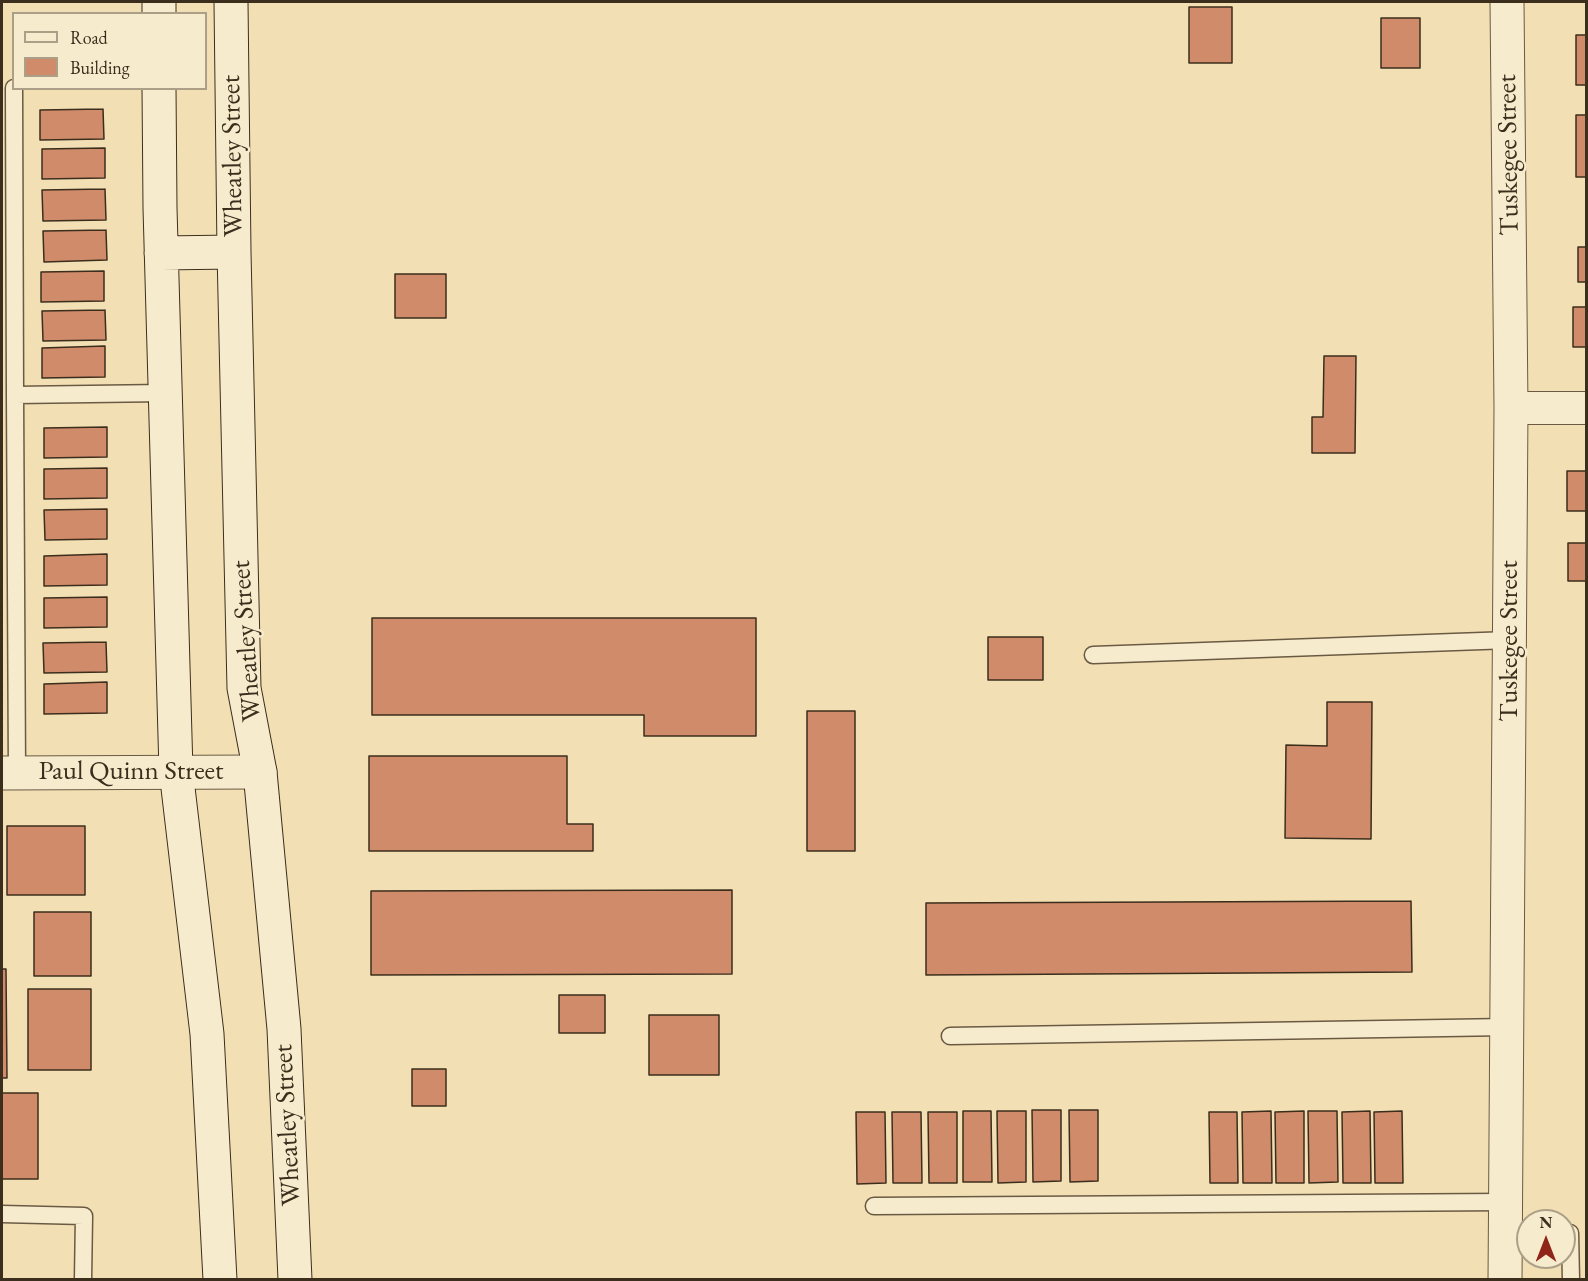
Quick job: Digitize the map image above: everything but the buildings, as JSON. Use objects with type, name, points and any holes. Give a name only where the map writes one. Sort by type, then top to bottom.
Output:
[{"type":"main road","name":"Wheatley Street","points":[[231,2],[244,688],[260,772],[284,1029],[295,1280]]},
{"type":"main road","name":"Tuskegee Street","points":[[1505,1280],[1511,408],[1507,2]]},
{"type":"main road","points":[[159,90],[161,253],[176,771],[207,1034],[220,1280]]},
{"type":"main road","points":[[161,253],[234,252]]},
{"type":"main road","name":"Paul Quinn Street","points":[[9,773],[260,772]]},
{"type":"street","points":[[1511,408],[1587,408]]},
{"type":"lane","points":[[9,773],[15,395],[14,90]]},
{"type":"lane","points":[[15,395],[165,393]]},
{"type":"lane","points":[[1093,655],[1510,640]]},
{"type":"lane","points":[[950,1036],[1507,1027]]},
{"type":"lane","points":[[874,1206],[1506,1202]]},
{"type":"lane","points":[[2,1214],[84,1216],[83,1280]]}]
